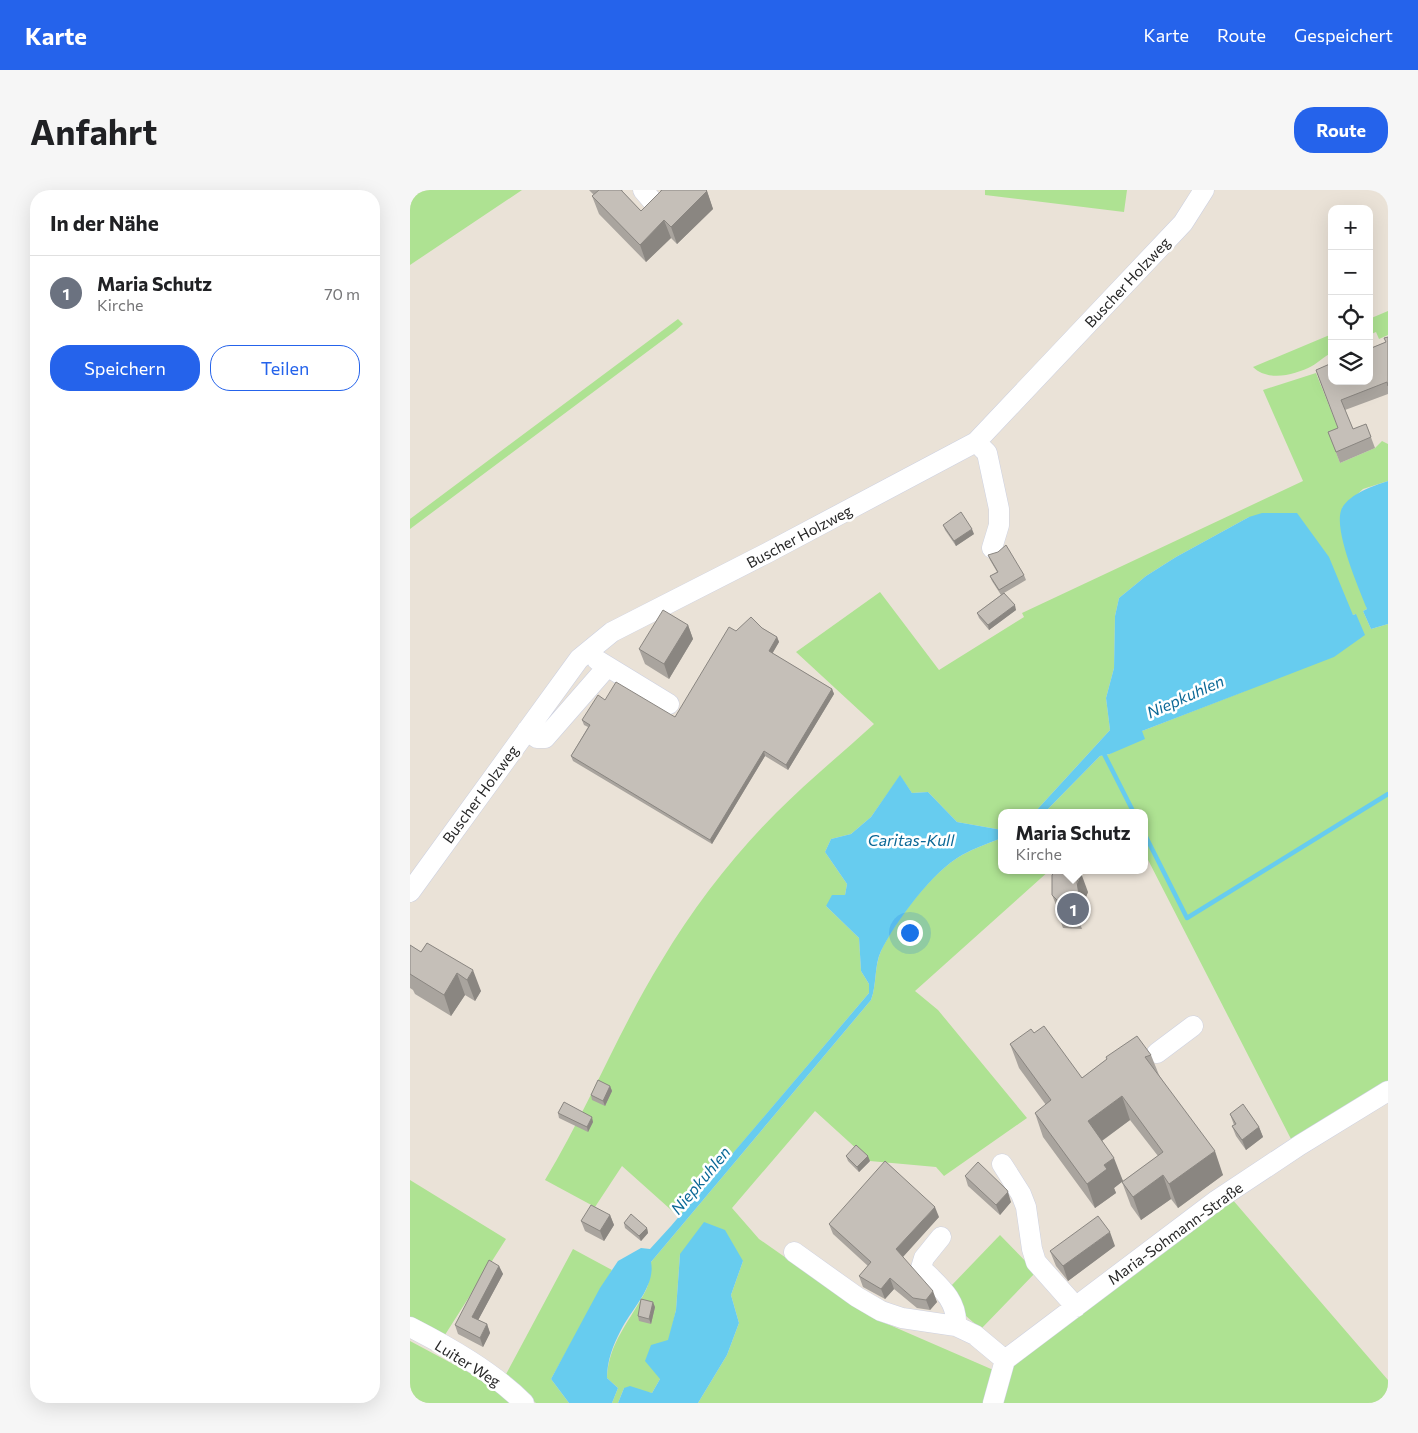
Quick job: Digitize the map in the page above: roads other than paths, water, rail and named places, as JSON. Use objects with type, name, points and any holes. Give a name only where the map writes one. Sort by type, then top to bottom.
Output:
[{"type":"street","name":"Buscher Holzweg","points":[[410,892],[579,659],[612,632],[767,553],[976,442],[1183,223],[1204,190]]},
{"type":"street","points":[[976,442],[987,453],[999,510],[999,525],[992,548]]},
{"type":"street","points":[[588,652],[607,667],[669,704]]},
{"type":"street","points":[[527,730],[537,738],[546,738],[607,667]]},
{"type":"street","points":[[1157,1053],[1193,1026]]},
{"type":"street","name":"Maria-Sohmann-Straße","points":[[1005,1360],[1218,1200],[1300,1145],[1388,1091]]},
{"type":"street","points":[[1002,1164],[1021,1194],[1036,1262],[1076,1307]]},
{"type":"street","points":[[941,1237],[924,1258],[921,1268],[951,1299],[957,1314],[956,1326]]},
{"type":"street","points":[[794,1252],[856,1297],[881,1311],[902,1318],[956,1326],[975,1335],[1005,1360],[993,1403]]},
{"type":"street","name":"Luiter Weg","points":[[410,1327],[485,1371],[511,1390],[524,1403]]},
{"type":"water","points":[[1388,481],[1388,624],[1371,629],[1363,611],[1367,609],[1343,543],[1340,517],[1342,508],[1351,498]]},
{"type":"water","name":"Niepkuhlen","points":[[1262,513],[1297,513],[1329,557],[1353,615],[1356,614],[1365,635],[1334,657],[1142,731],[1145,739],[1110,754],[1100,756],[1048,809],[1038,809],[1110,730],[1106,698],[1114,668],[1115,616],[1119,598],[1146,576],[1176,557],[1249,517]]},
{"type":"water","name":"Caritas-Kull","points":[[900,775],[912,793],[928,792],[957,822],[998,829],[998,840],[967,852],[951,862],[916,898],[881,951],[877,963],[871,1000],[651,1262],[650,1280],[642,1298],[625,1322],[609,1359],[607,1378],[618,1388],[612,1403],[569,1403],[551,1379],[600,1288],[618,1261],[641,1248],[650,1249],[869,993],[869,984],[861,971],[859,938],[826,906],[832,895],[845,895],[847,884],[825,852],[831,839],[851,834],[871,817]]},
{"type":"water","points":[[704,1222],[725,1230],[743,1261],[731,1295],[739,1323],[727,1355],[698,1403],[618,1403],[624,1388],[630,1386],[652,1393],[660,1379],[645,1361],[651,1345],[668,1340],[676,1310],[680,1254]]},
{"type":"waterway","points":[[1103,752],[1132,809]]},
{"type":"waterway","points":[[1148,841],[1187,918],[1388,794]]},
{"type":"place","name":"Maria Schutz","points":[[1073,909]]}]
